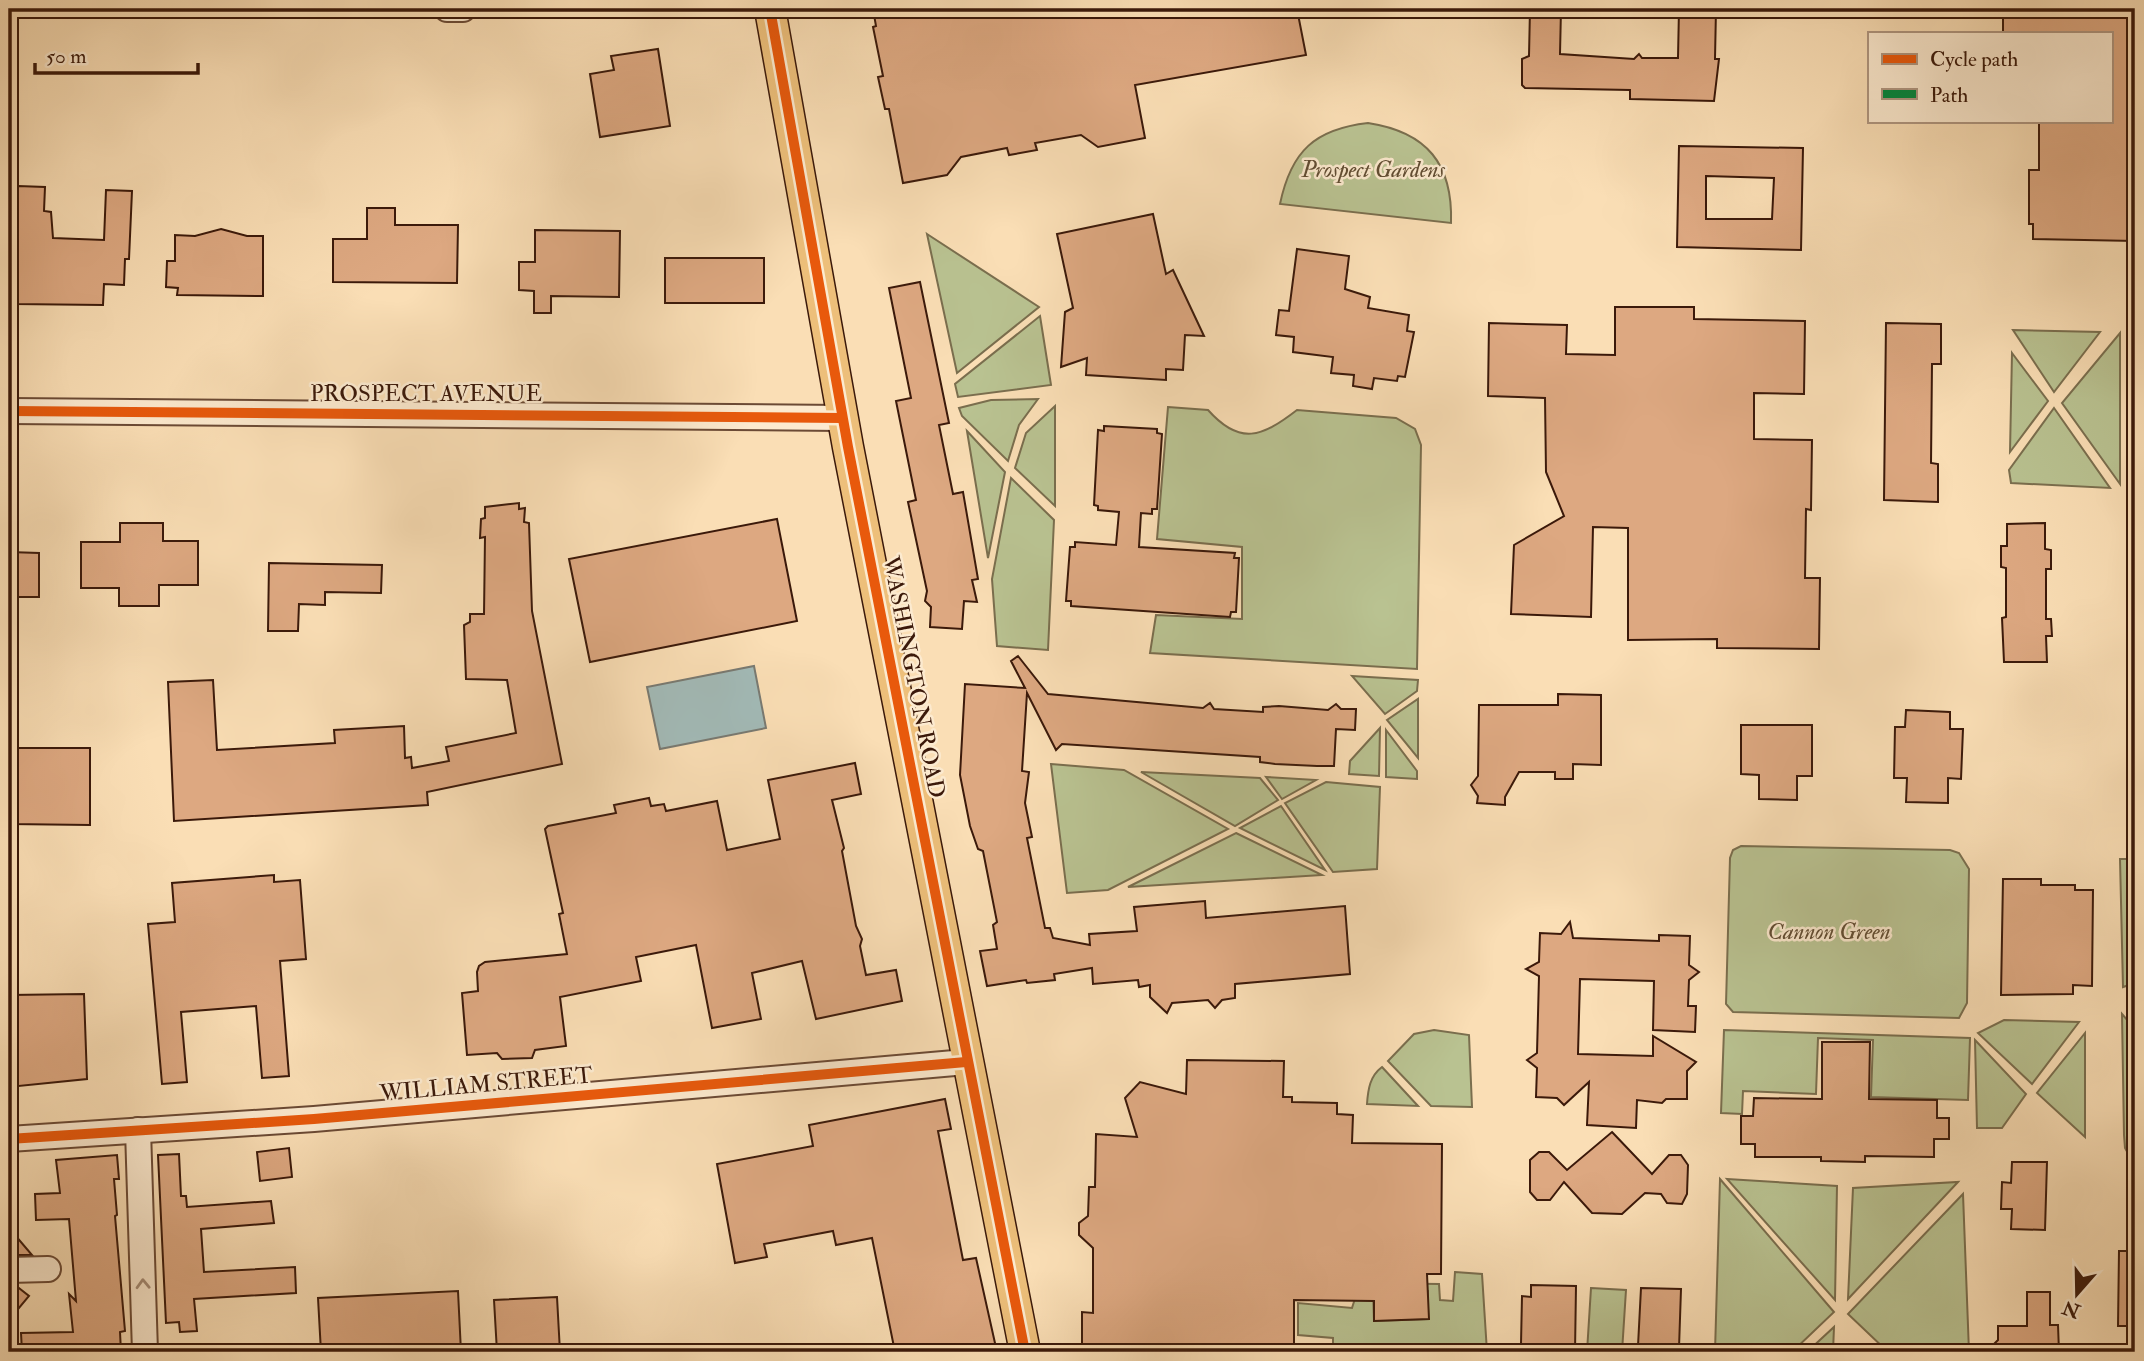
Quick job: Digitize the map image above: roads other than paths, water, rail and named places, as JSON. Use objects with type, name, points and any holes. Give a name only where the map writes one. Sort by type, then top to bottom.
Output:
[{"type":"main road","name":"WASHINGTON ROAD","points":[[770,9],[842,418],[966,1062],[1025,1352]]},
{"type":"street","points":[[447,9],[463,9]]},
{"type":"street","name":"PROSPECT AVENUE","points":[[9,411],[842,418]]},
{"type":"street","name":"WILLIAM STREET","points":[[9,1139],[314,1119],[966,1062]]},
{"type":"street","points":[[138,1130],[145,1352]]},
{"type":"street","points":[[9,1270],[48,1269]]},
{"type":"water","points":[[754,666],[766,728],[660,749],[647,687]]},
{"type":"park label","name":"Prospect Gardens","points":[[1373,169]]},
{"type":"park label","name":"Cannon Green","points":[[1829,931]]}]
